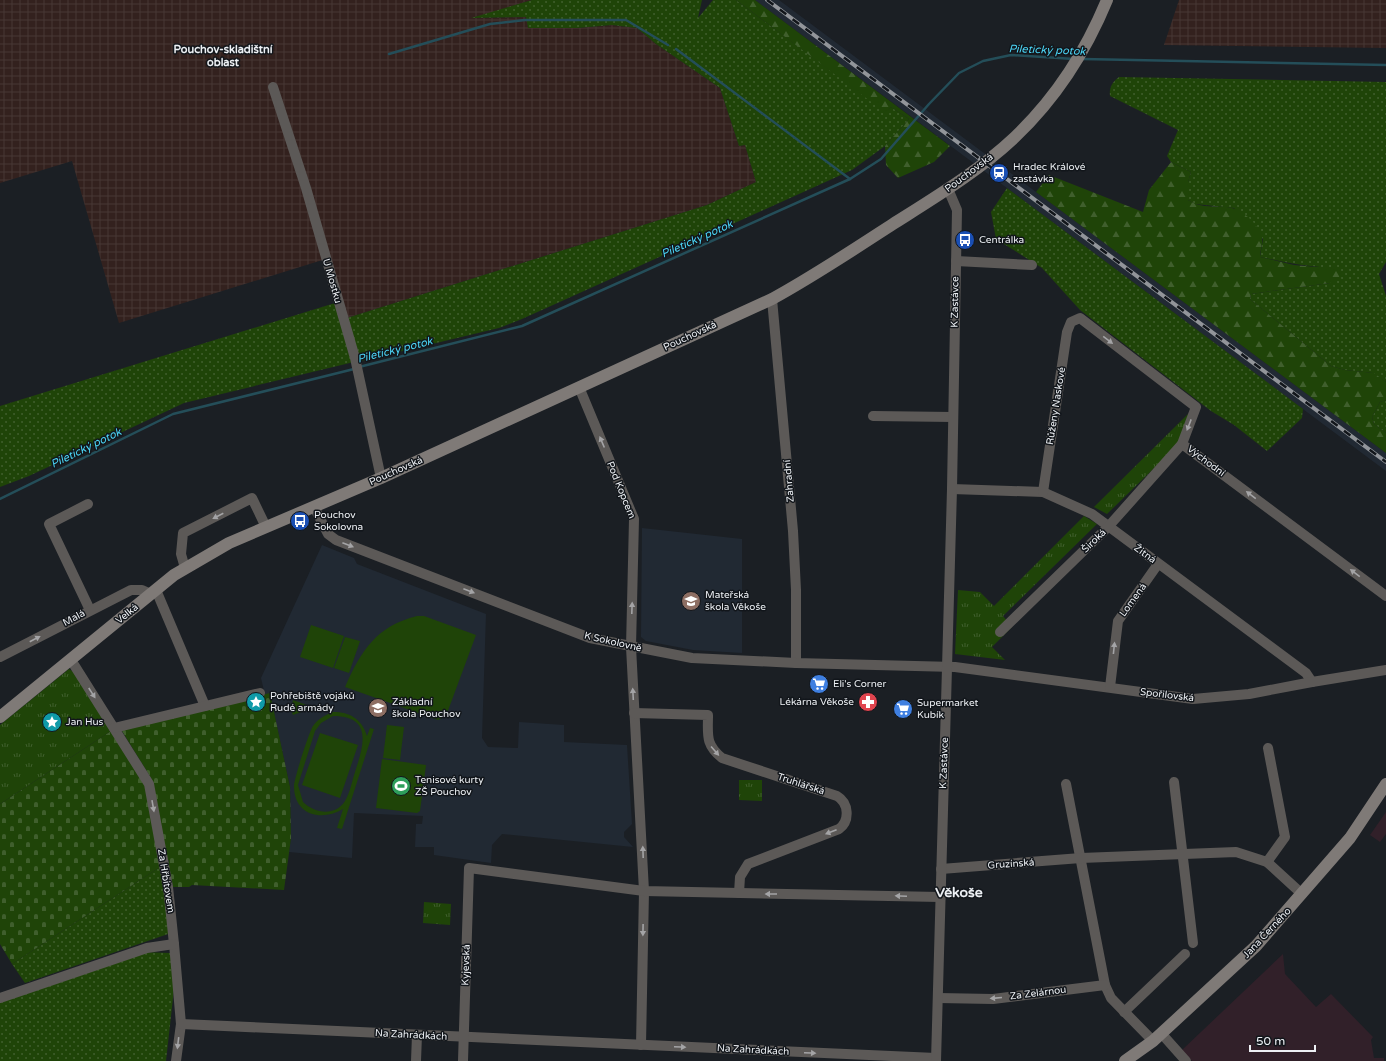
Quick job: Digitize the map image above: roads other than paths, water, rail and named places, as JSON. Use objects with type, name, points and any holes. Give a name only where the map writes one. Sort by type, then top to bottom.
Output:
[{"type":"street","name":"Pouchovská","points":[[153,592],[185,568],[229,543],[381,478],[772,299],[807,280],[948,189],[1014,138],[1038,113],[1069,73],[1088,41],[1108,0]]},
{"type":"street","name":"U Mostku","points":[[273,87],[307,193],[355,358],[381,478]]},
{"type":"street","name":"K Zastávce","points":[[936,1060],[952,489],[956,261],[956,210],[948,189]]},
{"type":"street","points":[[956,261],[1032,265]]},
{"type":"street","name":"Zahradní","points":[[772,299],[794,531],[796,663]]},
{"type":"street","name":"Východní","points":[[1071,322],[1080,318],[1196,407],[1182,444],[1386,596]]},
{"type":"street","name":"Růženy Naskové","points":[[1043,492],[1067,332],[1071,322]]},
{"type":"street","name":"Pod Kopcem","points":[[579,387],[634,519],[631,647]]},
{"type":"street","points":[[873,416],[953,417]]},
{"type":"street","name":"Široká","points":[[1000,632],[1108,527],[1182,444]]},
{"type":"street","name":"Žitná","points":[[952,489],[1043,492],[1092,514],[1306,673],[1312,682]]},
{"type":"street","points":[[185,568],[182,554],[183,533],[252,498],[266,527]]},
{"type":"street","points":[[88,504],[49,524],[90,610]]},
{"type":"street","name":"K Sokolovně","points":[[314,507],[328,534],[336,540],[590,638],[692,658],[796,663],[947,667]]},
{"type":"street","name":"Lomená","points":[[1110,687],[1118,621],[1158,564]]},
{"type":"street","name":"Malá","points":[[0,657],[131,590],[153,592]]},
{"type":"street","points":[[153,592],[205,706]]},
{"type":"street","name":"Velká","points":[[0,717],[153,592]]},
{"type":"street","points":[[631,647],[644,890],[641,1045]]},
{"type":"street","name":"Za Hřbitovem","points":[[71,660],[149,784],[168,887],[174,944],[180,1024],[176,1061]]},
{"type":"street","name":"Spořilovská","points":[[947,667],[983,669],[1174,697],[1207,699],[1248,694],[1386,670]]},
{"type":"street","points":[[114,728],[260,693]]},
{"type":"street","name":"Truhlářská","points":[[634,713],[708,714],[708,738],[712,750],[722,758],[837,796],[842,800],[846,808],[844,825],[839,829],[748,864],[740,877],[739,893]]},
{"type":"street","points":[[1267,862],[1285,837],[1268,748]]},
{"type":"street","points":[[1174,782],[1193,943]]},
{"type":"street","points":[[1066,784],[1105,985],[1110,998],[1124,1012],[1186,1061]]},
{"type":"street","name":"Jana Černého","points":[[1125,1061],[1157,1037],[1256,946],[1350,838],[1386,784]]},
{"type":"street","name":"Gruzínská","points":[[941,869],[1081,858],[1236,852],[1267,862],[1302,894]]},
{"type":"street","name":"Kyjevská","points":[[463,1061],[469,868],[644,890]]},
{"type":"street","points":[[644,890],[940,897]]},
{"type":"street","points":[[0,998],[147,948],[174,944]]},
{"type":"street","points":[[1124,1012],[1185,954]]},
{"type":"street","name":"Za Zelárnou","points":[[938,998],[993,999],[1105,985]]},
{"type":"street","name":"Na Zahrádkách","points":[[180,1024],[936,1060]]},
{"type":"street","points":[[416,1061],[417,1035]]},
{"type":"waterway","points":[[389,54],[490,24],[525,20],[626,20],[668,45]]},
{"type":"waterway","points":[[676,49],[850,179]]},
{"type":"waterway","name":"Piletický potok","points":[[359,367],[522,326],[850,179],[881,159],[929,104],[959,73],[983,61],[1011,55],[1074,59]]},
{"type":"waterway","name":"Piletický potok","points":[[1083,59],[1386,65]]},
{"type":"waterway","name":"Piletický potok","points":[[0,499],[173,414],[354,369]]},
{"type":"railway","points":[[767,0],[1386,462]]},
{"type":"place","name":"Hradec Králové zastávka","points":[[999,173]]},
{"type":"place","name":"Centrálka","points":[[965,240]]},
{"type":"place","name":"Pouchov Sokolovna","points":[[300,521]]},
{"type":"place","name":"Mateřská škola Věkoše","points":[[691,601]]},
{"type":"place","name":"Eli's Corner","points":[[819,684]]},
{"type":"place","name":"Pohřebiště vojáků Rudé armády","points":[[256,702]]},
{"type":"place","name":"Lékárna Věkoše","points":[[868,702]]},
{"type":"place","name":"Základní škola Pouchov","points":[[378,708]]},
{"type":"place","name":"Supermarket Kubík","points":[[903,709]]},
{"type":"place","name":"Jan Hus","points":[[52,722]]},
{"type":"place","name":"Tenisové kurty ZŠ Pouchov","points":[[401,786]]},
{"type":"district","name":"Pouchov-skladištní oblast","points":[[223,55]]},
{"type":"district","name":"Věkoše","points":[[959,892]]}]
